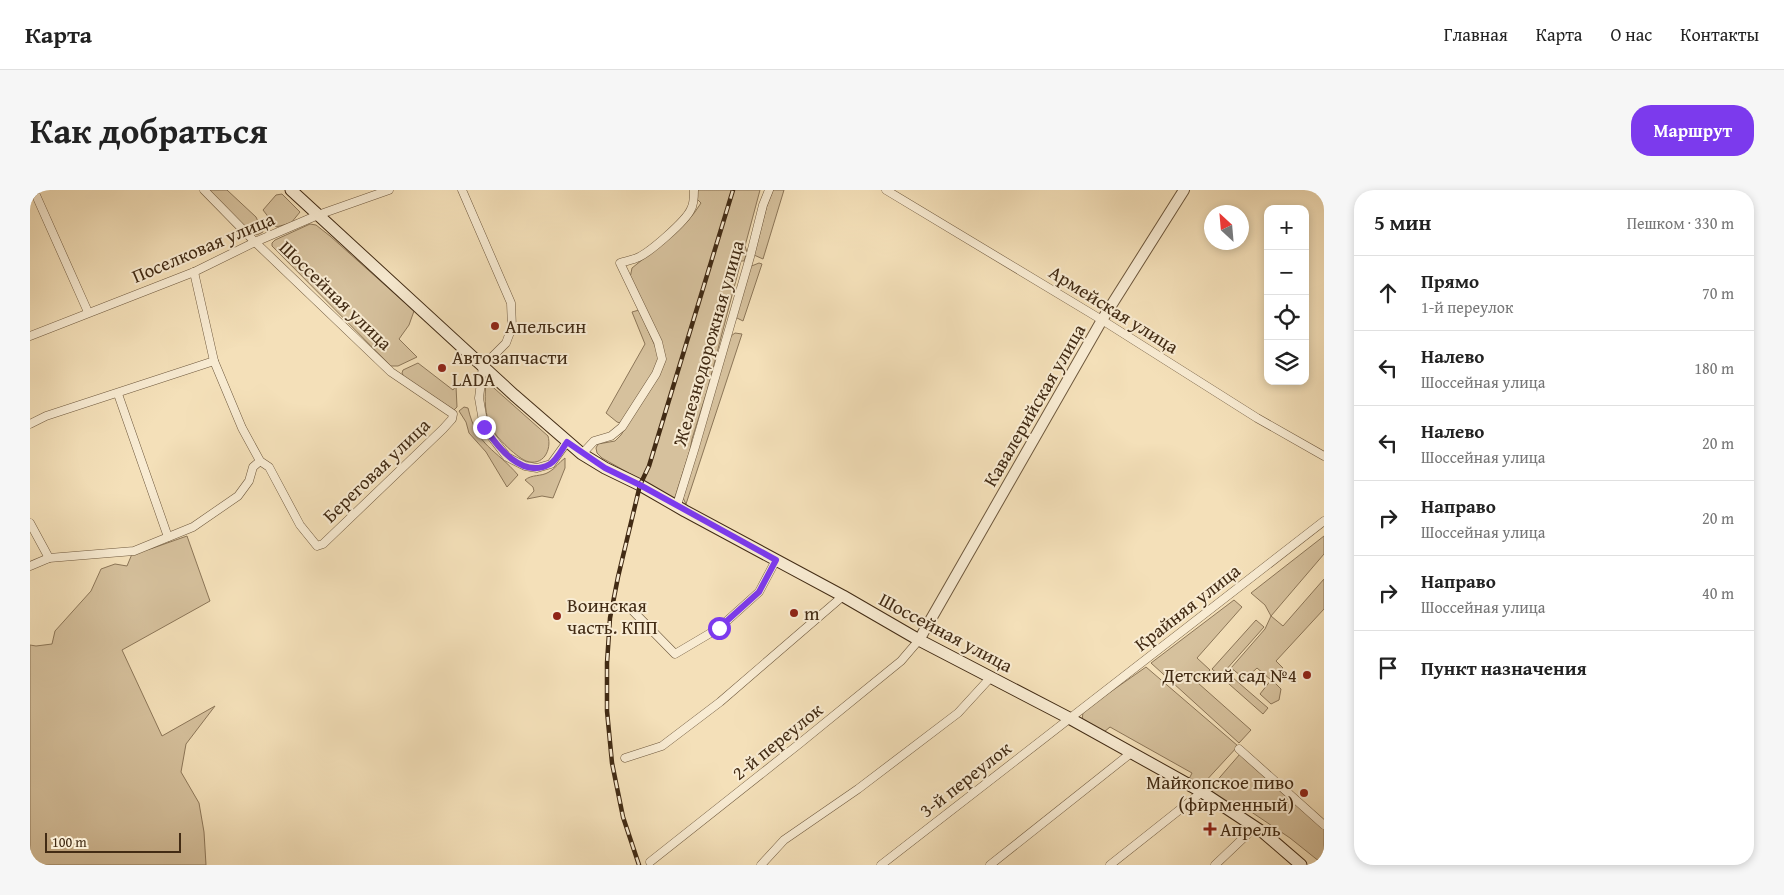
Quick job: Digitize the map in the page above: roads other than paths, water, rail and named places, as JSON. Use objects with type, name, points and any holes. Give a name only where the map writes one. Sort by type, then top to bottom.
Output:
[{"type":"main road","name":"Шоссейная улица","points":[[291,190],[582,454],[843,596],[919,640],[1069,718],[1202,792],[1255,827],[1301,865]]},
{"type":"street","name":"Шоссейная улица","points":[[204,190],[255,242],[391,372],[452,414]]},
{"type":"street","name":"Поселковая улица","points":[[30,336],[194,272],[255,242],[318,215],[389,190]]},
{"type":"street","points":[[462,190],[511,303],[512,326],[506,343],[483,366],[479,398],[484,427],[507,456],[525,466],[537,468],[551,464],[567,442]]},
{"type":"street","points":[[582,454],[594,441],[611,436],[622,427],[656,374],[662,359],[658,342],[620,262],[638,257],[657,244],[677,226],[691,210],[694,203],[694,190]]},
{"type":"street","name":"Железнодорожная улица","points":[[677,505],[750,257],[763,205],[769,190]]},
{"type":"street","name":"Армейская улица","points":[[886,190],[1102,320],[1257,418],[1324,456]]},
{"type":"street","name":"Кавалерийская улица","points":[[919,640],[1102,320],[1184,190]]},
{"type":"street","points":[[35,192],[88,312]]},
{"type":"street","points":[[30,566],[49,558],[134,551],[193,527],[238,496],[249,481],[253,467],[260,461],[242,428],[214,361],[194,272]]},
{"type":"street","points":[[30,424],[46,416],[214,361]]},
{"type":"street","points":[[118,394],[168,537]]},
{"type":"street","name":"Береговая улица","points":[[260,461],[269,467],[300,525],[317,546],[323,544],[443,429],[452,420],[452,414]]},
{"type":"street","name":"Крайняя улица","points":[[1069,718],[1324,521]]},
{"type":"street","points":[[30,523],[49,558]]},
{"type":"street","points":[[629,607],[675,654],[719,628],[759,592],[776,560]]},
{"type":"street","points":[[625,758],[662,746],[720,702],[843,596]]},
{"type":"street","name":"2-й переулок","points":[[650,862],[872,685],[901,661],[919,640]]},
{"type":"street","points":[[761,865],[784,840],[858,789],[958,713],[990,677]]},
{"type":"street","name":"3-й переулок","points":[[880,865],[1069,718]]},
{"type":"street","points":[[1239,749],[1324,825]]},
{"type":"street","points":[[990,865],[1131,753]]},
{"type":"street","points":[[1110,865],[1202,792]]},
{"type":"street","points":[[1215,865],[1255,827]]},
{"type":"street","points":[[1320,865],[1324,861]]},
{"type":"railway","points":[[639,865],[623,817],[612,763],[607,711],[607,663],[610,618],[640,485],[649,466],[733,190]]},
{"type":"place","name":"Апельсин","points":[[495,326]]},
{"type":"place","name":"Автозапчасти LADA","points":[[442,368]]},
{"type":"place","name":"m","points":[[794,613]]},
{"type":"place","name":"Воинская часть. КПП","points":[[557,616]]},
{"type":"place","name":"Детский сад №4","points":[[1307,675]]},
{"type":"place","name":"Майкопское пиво (фирменный)","points":[[1304,793]]},
{"type":"place","name":"Апрель","points":[[1210,829]]}]
